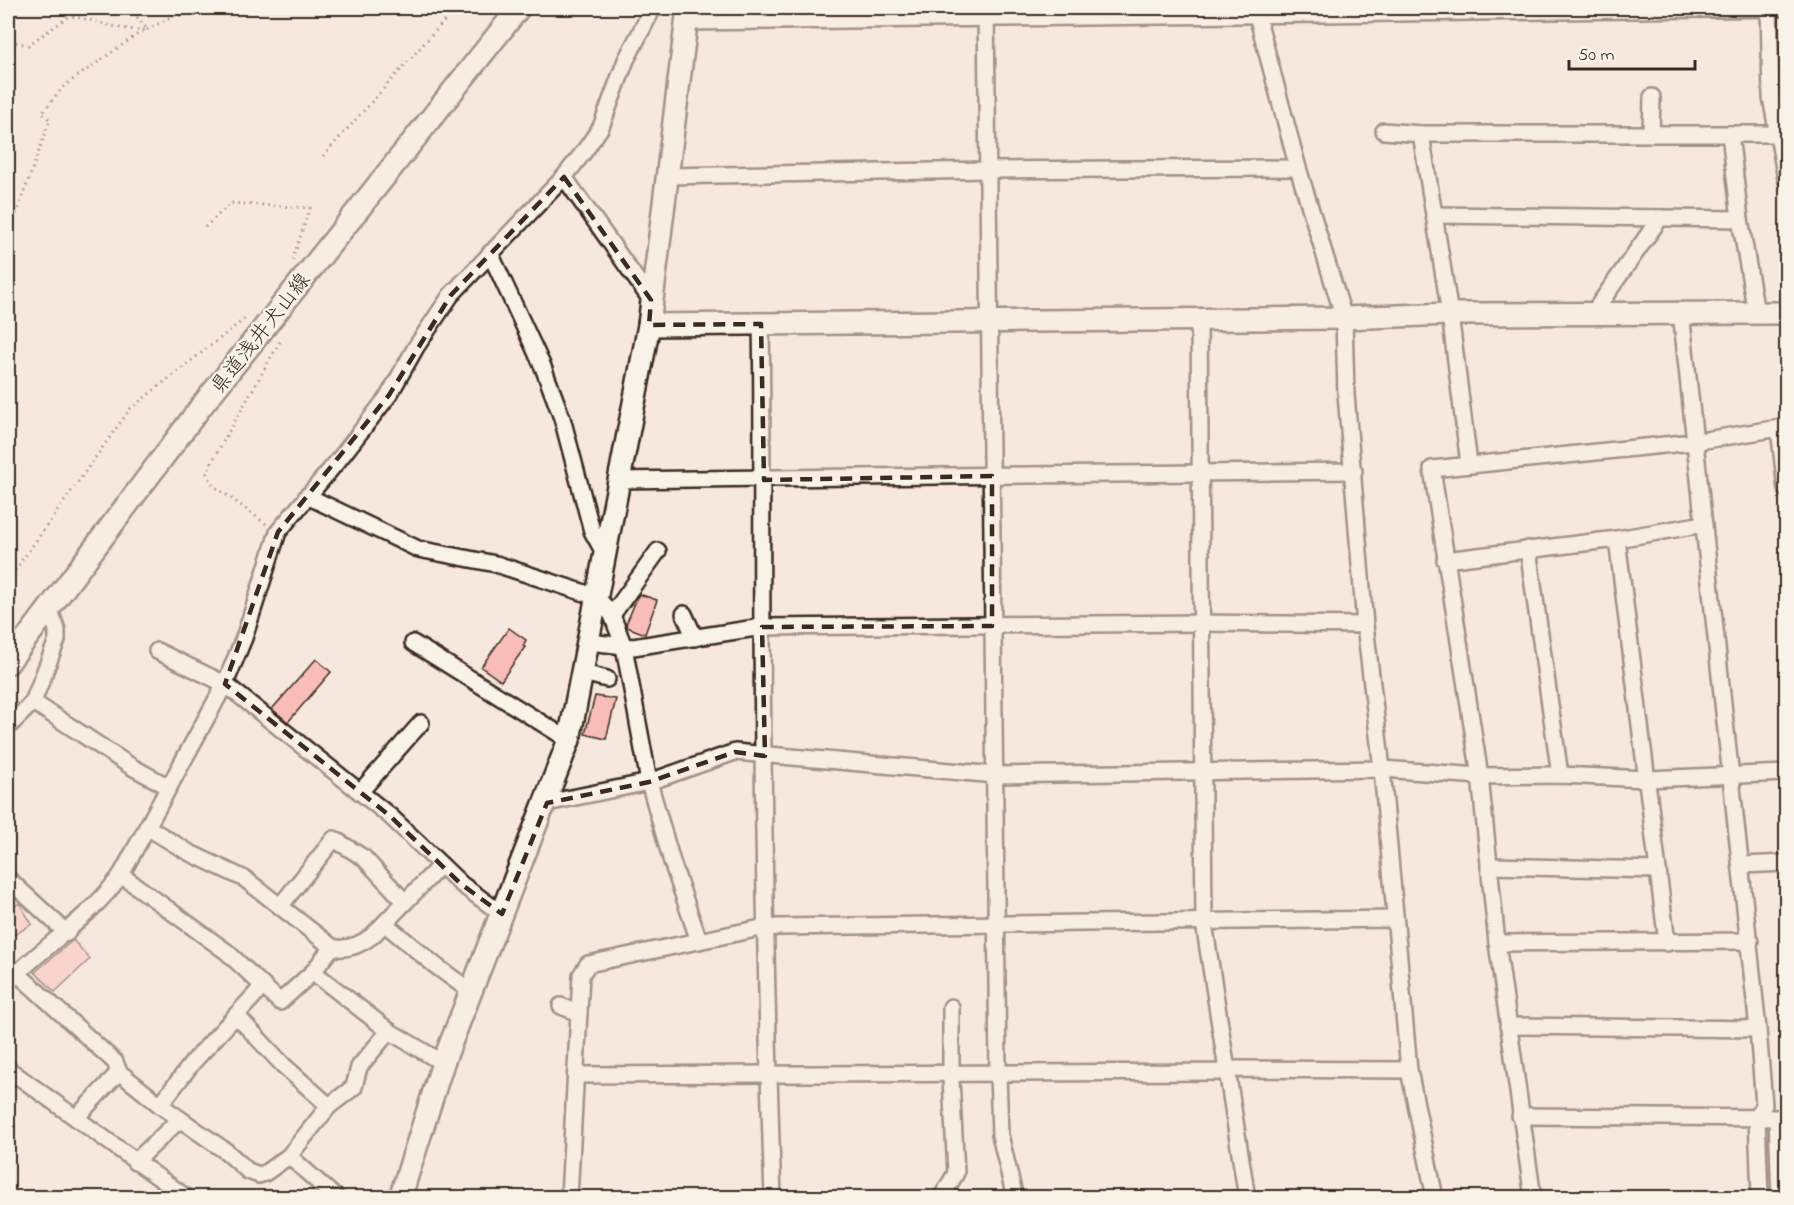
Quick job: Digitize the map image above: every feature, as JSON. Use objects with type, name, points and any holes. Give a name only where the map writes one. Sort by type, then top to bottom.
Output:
[{"type":"street","name":"県道浅井犬山線","points":[[8,663],[273,315],[519,8]]},
{"type":"street","points":[[389,1031],[359,1067],[354,1087],[329,1106],[289,1156],[265,1173],[253,1173],[119,1072],[115,1062],[107,1054],[12,978],[67,933],[106,896],[121,875],[225,684],[244,638],[278,532],[389,395],[416,347],[451,295],[564,177],[601,127],[626,60],[653,8]]},
{"type":"street","points":[[1769,8],[1771,97],[1777,134],[1785,158],[1786,180]]},
{"type":"street","points":[[400,1197],[443,1063],[470,990],[547,803],[569,740],[606,556],[617,480],[649,325],[688,15],[1786,8]]},
{"type":"street","points":[[1257,12],[1298,168],[1344,318],[1346,394],[1365,625],[1382,769],[1409,1070],[1435,1197]]},
{"type":"street","points":[[986,14],[998,1073],[1000,1135],[1015,1197]]},
{"type":"street","points":[[1651,134],[1652,97]]},
{"type":"street","points":[[1384,131],[1421,134],[1777,134]]},
{"type":"street","points":[[1421,134],[1450,314],[1469,464]]},
{"type":"street","points":[[1730,134],[1740,219],[1756,313]]},
{"type":"street","points":[[666,176],[989,170],[1298,168]]},
{"type":"street","points":[[564,177],[651,300]]},
{"type":"street","points":[[1434,215],[1740,219]]},
{"type":"street","points":[[1593,313],[1660,218]]},
{"type":"street","points":[[490,253],[543,367],[562,418],[592,531],[606,556]]},
{"type":"street","points":[[1681,312],[1693,442],[1742,865],[1758,1029],[1764,1105],[1757,1117],[1760,1197]]},
{"type":"street","points":[[649,325],[1199,320],[1450,314],[1786,313]]},
{"type":"street","points":[[1199,320],[1204,923],[1247,1197]]},
{"type":"street","points":[[761,324],[764,480],[762,627],[768,1075],[773,1197]]},
{"type":"street","points":[[1533,1197],[1497,944],[1480,776],[1432,469],[1693,442],[1783,427],[1786,489]]},
{"type":"street","points":[[617,480],[992,477],[1202,471],[1354,471]]},
{"type":"street","points":[[307,496],[418,549],[496,564],[597,597],[612,615],[624,647],[650,782],[672,862],[699,941]]},
{"type":"street","points":[[1445,560],[1617,539],[1704,524]]},
{"type":"street","points":[[1617,539],[1667,943]]},
{"type":"street","points":[[1528,549],[1560,775]]},
{"type":"street","points":[[612,615],[658,551]]},
{"type":"street","points":[[8,727],[33,702],[57,640],[57,630],[49,608]]},
{"type":"street","points":[[684,614],[695,638]]},
{"type":"street","points":[[589,642],[624,647],[762,627],[1200,623],[1365,625]]},
{"type":"street","points":[[414,643],[569,740]]},
{"type":"street","points":[[157,651],[225,684],[390,816],[461,884],[502,914]]},
{"type":"street","points":[[583,673],[608,679]]},
{"type":"street","points":[[33,702],[132,767],[169,787]]},
{"type":"street","points":[[360,792],[422,723]]},
{"type":"street","points":[[547,803],[650,782],[735,752],[996,775],[1382,769],[1480,776],[1560,775],[1647,779],[1786,773]]},
{"type":"street","points":[[147,827],[188,852],[245,879],[332,947],[343,948],[360,944],[385,924],[441,865]]},
{"type":"street","points":[[280,905],[334,839],[364,858],[405,902]]},
{"type":"street","points":[[1742,865],[1786,863]]},
{"type":"street","points":[[1489,866],[1658,870]]},
{"type":"street","points":[[121,875],[227,952],[280,1002],[313,972],[332,947]]},
{"type":"street","points":[[8,879],[13,895],[67,933]]},
{"type":"street","points":[[569,1197],[581,975],[588,964],[767,928],[1394,919]]},
{"type":"street","points":[[385,924],[436,966],[470,990]]},
{"type":"street","points":[[1497,944],[1749,941]]},
{"type":"street","points":[[313,972],[389,1031],[443,1063]]},
{"type":"street","points":[[160,1105],[193,1062],[263,986]]},
{"type":"street","points":[[561,1006],[579,1013]]},
{"type":"street","points":[[941,1197],[956,1173],[951,1079],[951,1007]]},
{"type":"street","points":[[236,1015],[283,1065],[329,1106]]},
{"type":"street","points":[[1508,1026],[1758,1029]]},
{"type":"street","points":[[576,1075],[1228,1072],[1233,1068],[1409,1070]]},
{"type":"street","points":[[8,1069],[187,1197]]},
{"type":"street","points":[[76,1119],[119,1072]]},
{"type":"street","points":[[1520,1116],[1782,1118],[1780,1197]]},
{"type":"street","points":[[135,1162],[180,1119]]},
{"type":"street","points":[[289,1156],[336,1197]]},
{"type":"path","points":[[129,8],[148,30]]},
{"type":"path","points":[[160,8],[173,16]]},
{"type":"path","points":[[8,237],[50,120],[42,113],[64,86],[173,16],[239,8]]},
{"type":"path","points":[[323,156],[456,8]]},
{"type":"path","points":[[10,41],[28,45],[70,16],[95,20],[132,31],[148,30]]},
{"type":"path","points":[[205,227],[231,203],[310,208],[290,264]]},
{"type":"path","points":[[8,580],[130,409],[250,315]]},
{"type":"path","points":[[273,315],[286,326],[276,352],[214,456],[207,473],[213,485],[278,532]]},
{"type":"highlighted area","points":[[564,177],[651,300],[649,325],[761,324],[764,480],[992,476],[992,626],[762,627],[765,756],[735,752],[649,782],[547,803],[502,914],[461,884],[390,816],[225,684],[278,532],[389,395],[451,295]]},
{"type":"building","points":[[639,594],[657,600],[645,634],[627,627],[626,624]]},
{"type":"building","points":[[509,628],[526,640],[523,646],[525,647],[501,681],[481,667]]},
{"type":"building","points":[[316,659],[331,672],[288,722],[272,709]]},
{"type":"building","points":[[595,696],[616,699],[606,739],[585,734]]},
{"type":"building","points":[[19,903],[32,924],[8,939],[8,911]]},
{"type":"building","points":[[73,940],[90,959],[55,992],[35,972]]}]
